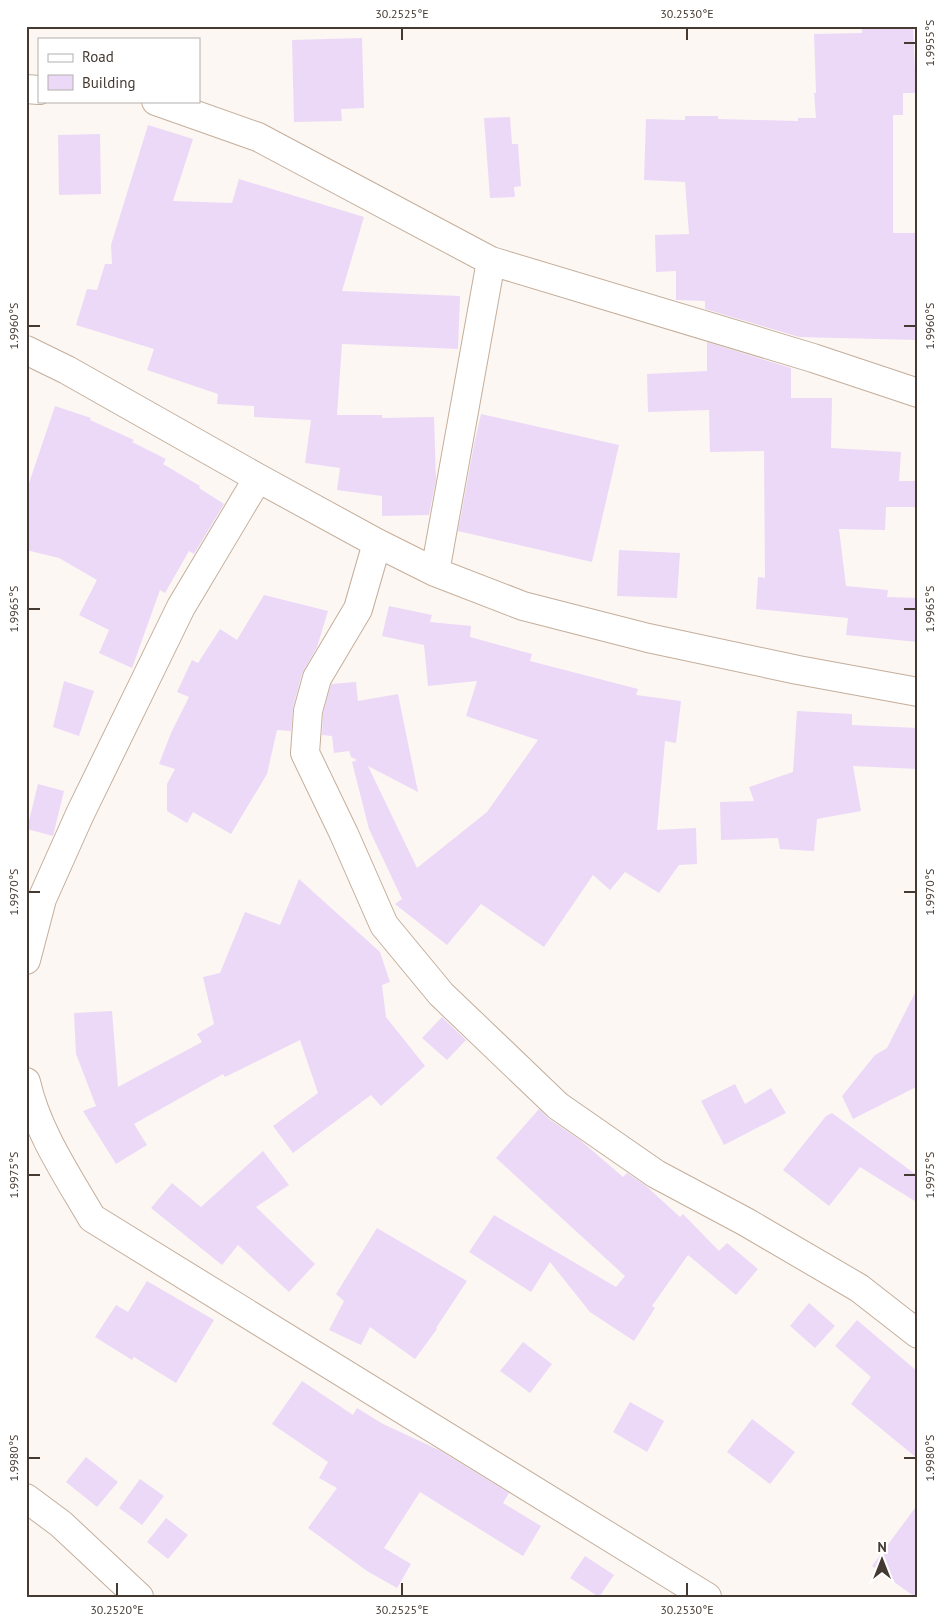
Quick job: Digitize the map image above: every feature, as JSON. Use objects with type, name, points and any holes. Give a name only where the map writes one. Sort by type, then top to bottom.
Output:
[{"type":"street","points":[[159,102],[258,137],[491,261],[813,358],[918,393]]},
{"type":"street","points":[[435,572],[491,261]]},
{"type":"street","points":[[26,350],[67,370],[377,543],[435,572],[522,606],[648,638],[798,670],[918,692]]},
{"type":"street","points":[[26,960],[42,899],[84,805],[181,607],[258,478]]},
{"type":"street","points":[[377,543],[358,608],[317,678],[308,711],[305,754],[344,834],[384,925],[440,994],[558,1106],[656,1174],[746,1222],[859,1288],[918,1334]]},
{"type":"street","points":[[26,1082],[30,1098],[53,1151],[92,1218],[707,1597]]},
{"type":"street","points":[[26,1498],[61,1524],[139,1597]]},
{"type":"building","points":[[891,26],[913,28],[916,93],[903,93],[903,115],[893,115],[893,233],[918,233],[918,340],[799,337],[705,309],[705,301],[676,300],[676,271],[656,272],[655,235],[689,234],[685,182],[644,180],[646,119],[685,120],[685,116],[718,116],[718,119],[798,121],[798,118],[816,118],[814,34],[862,33],[862,27]]},
{"type":"building","points":[[362,38],[364,108],[341,109],[342,121],[294,122],[292,40]]},
{"type":"building","points":[[510,117],[512,144],[518,144],[521,186],[514,187],[515,197],[490,198],[484,118]]},
{"type":"building","points":[[148,125],[193,139],[173,201],[232,203],[239,179],[364,217],[342,291],[460,296],[458,349],[342,344],[337,415],[382,415],[382,418],[434,417],[436,480],[429,515],[382,516],[382,496],[337,490],[340,468],[305,463],[311,420],[254,417],[254,406],[217,404],[218,394],[147,370],[154,349],[76,325],[87,289],[97,290],[105,264],[112,264],[111,245]]},
{"type":"building","points":[[100,134],[101,194],[59,195],[58,135]]},
{"type":"building","points":[[707,342],[791,368],[791,398],[832,398],[831,448],[901,452],[899,481],[918,481],[918,507],[886,507],[885,530],[839,529],[846,586],[888,590],[887,597],[918,598],[918,642],[846,635],[848,618],[756,609],[758,577],[765,578],[764,451],[710,452],[709,410],[648,412],[647,374],[707,371]]},
{"type":"building","points":[[55,406],[91,418],[90,420],[134,440],[132,442],[166,459],[163,464],[200,486],[199,488],[224,504],[194,554],[189,551],[165,593],[160,590],[132,668],[99,653],[109,630],[79,615],[97,580],[59,558],[26,550],[26,492]]},
{"type":"building","points":[[481,414],[619,445],[592,562],[458,531]]},
{"type":"building","points":[[619,550],[680,553],[677,598],[617,596]]},
{"type":"building","points":[[264,595],[328,611],[317,647],[302,674],[293,707],[291,731],[277,730],[267,774],[231,834],[193,812],[187,823],[167,811],[167,784],[175,769],[159,764],[171,733],[189,697],[177,692],[192,660],[198,663],[220,629],[237,640]]},
{"type":"building","points":[[389,606],[432,615],[430,622],[471,626],[470,637],[532,654],[530,661],[638,689],[636,695],[681,701],[676,743],[665,741],[657,830],[696,828],[697,864],[679,865],[659,893],[625,872],[610,890],[593,875],[544,947],[481,904],[447,945],[395,904],[402,899],[369,829],[352,762],[357,760],[351,757],[349,751],[334,753],[332,736],[322,735],[323,714],[331,684],[356,682],[358,701],[398,694],[418,792],[368,766],[417,868],[487,812],[538,740],[466,716],[477,681],[428,686],[424,645],[382,636]]},
{"type":"building","points":[[64,681],[94,691],[79,736],[53,727]]},
{"type":"building","points":[[797,711],[852,714],[852,725],[918,728],[918,769],[853,766],[861,811],[817,819],[814,851],[780,849],[778,838],[721,840],[720,802],[754,801],[749,787],[793,772]]},
{"type":"building","points":[[38,784],[64,791],[53,836],[27,829]]},
{"type":"building","points":[[299,879],[380,952],[390,982],[382,985],[386,1017],[425,1066],[381,1106],[371,1095],[293,1153],[273,1126],[318,1093],[300,1040],[225,1077],[223,1074],[134,1124],[147,1145],[116,1164],[83,1111],[96,1106],[76,1054],[74,1013],[112,1011],[118,1087],[202,1042],[197,1034],[214,1024],[203,977],[220,973],[245,912],[280,925]]},
{"type":"building","points":[[918,987],[918,1086],[853,1119],[842,1096],[875,1055],[887,1048]]},
{"type":"building","points":[[442,1017],[466,1040],[447,1060],[422,1038]]},
{"type":"building","points":[[735,1084],[745,1104],[771,1088],[786,1113],[724,1145],[701,1101]]},
{"type":"building","points":[[539,1109],[549,1119],[580,1140],[623,1177],[627,1173],[645,1185],[680,1217],[683,1214],[719,1251],[727,1243],[758,1269],[736,1295],[688,1255],[652,1306],[655,1308],[634,1341],[590,1312],[550,1262],[531,1292],[469,1252],[494,1215],[616,1287],[625,1276],[496,1158]]},
{"type":"building","points":[[832,1113],[918,1176],[918,1203],[860,1167],[829,1206],[783,1170],[826,1116]]},
{"type":"building","points":[[263,1151],[289,1185],[256,1207],[315,1264],[289,1292],[238,1245],[222,1265],[151,1208],[172,1183],[201,1207]]},
{"type":"building","points":[[377,1228],[467,1281],[437,1329],[415,1359],[370,1327],[361,1345],[329,1330],[344,1301],[336,1294]]},
{"type":"building","points":[[147,1281],[214,1320],[176,1383],[134,1357],[132,1360],[95,1337],[116,1305],[128,1312]]},
{"type":"building","points":[[809,1303],[835,1326],[815,1348],[790,1326]]},
{"type":"building","points":[[857,1320],[918,1372],[918,1459],[851,1404],[871,1377],[835,1346]]},
{"type":"building","points":[[523,1342],[552,1364],[530,1393],[500,1371]]},
{"type":"building","points":[[302,1381],[353,1415],[357,1408],[383,1424],[439,1450],[509,1493],[503,1503],[541,1526],[523,1556],[420,1492],[384,1548],[411,1564],[397,1588],[367,1571],[308,1528],[337,1488],[319,1478],[328,1462],[272,1424]]},
{"type":"building","points":[[630,1402],[664,1421],[647,1452],[613,1432]]},
{"type":"building","points":[[752,1419],[795,1452],[770,1484],[727,1452]]},
{"type":"building","points":[[86,1457],[118,1482],[97,1507],[66,1482]]},
{"type":"building","points":[[140,1479],[164,1496],[142,1525],[119,1508]]},
{"type":"building","points":[[918,1504],[918,1597],[915,1597],[872,1566]]},
{"type":"building","points":[[166,1518],[188,1535],[168,1559],[147,1542]]},
{"type":"building","points":[[585,1556],[614,1575],[599,1597],[570,1578]]}]
